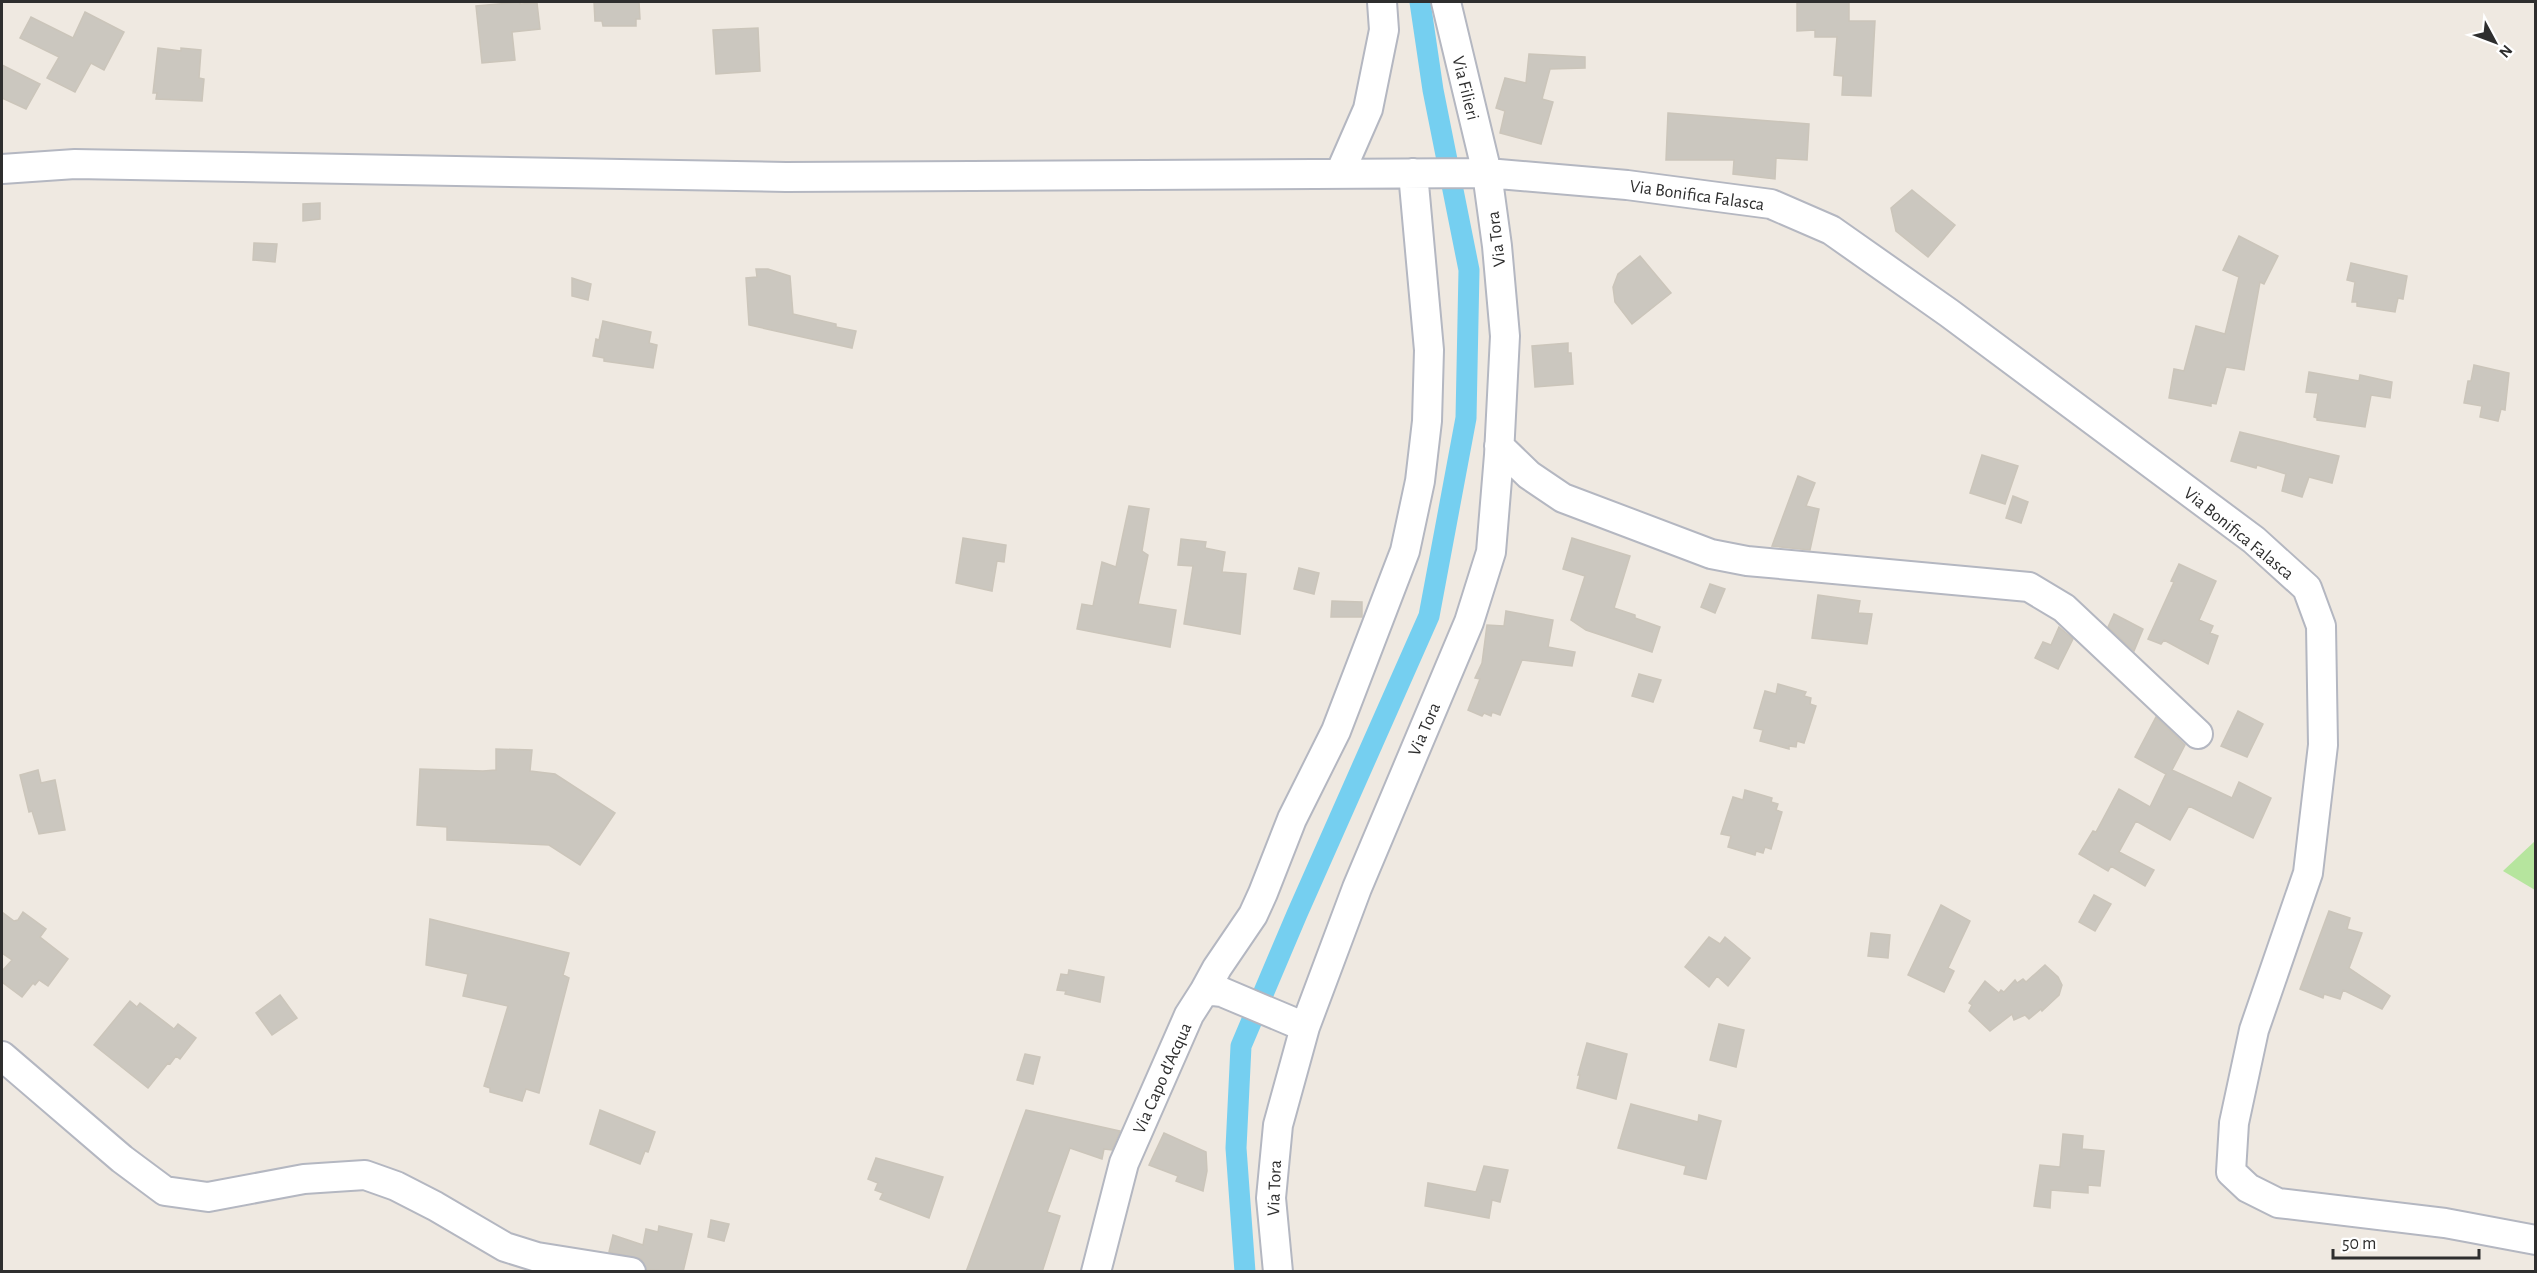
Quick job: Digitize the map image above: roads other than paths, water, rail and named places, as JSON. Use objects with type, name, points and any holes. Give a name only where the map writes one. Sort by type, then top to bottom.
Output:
[{"type":"street","points":[[1340,173],[1368,109],[1384,30],[1382,2]]},
{"type":"street","name":"Via Filieri","points":[[1446,2],[1478,173]]},
{"type":"street","points":[[2,169],[75,164],[786,177],[1478,173]]},
{"type":"street","name":"Via Capo d'Acqua","points":[[1096,1272],[1124,1163],[1190,1015],[1214,991],[1217,968],[1252,915],[1292,819],[1336,731],[1407,541],[1420,481],[1427,421],[1429,350],[1419,173]]},
{"type":"street","name":"Via Tora","points":[[1278,1272],[1271,1198],[1278,1125],[1300,1025],[1469,622],[1491,552],[1500,446],[1505,336],[1497,246],[1478,173]]},
{"type":"street","name":"Via Bonifica Falasca","points":[[1478,173],[1627,184],[1771,204],[1832,230],[1949,313],[2254,540],[2307,588],[2321,626],[2324,745],[2308,873],[2254,1030],[2234,1123],[2231,1172],[2248,1188],[2278,1203],[2445,1223],[2535,1240]]},
{"type":"street","points":[[1500,446],[1529,475],[1563,498],[1712,554],[1747,561],[2029,586],[2064,608],[2198,734]]},
{"type":"street","points":[[1214,991],[1300,1025]]},
{"type":"street","points":[[2,1056],[122,1159],[165,1191],[208,1197],[304,1179],[365,1176],[396,1186],[505,1246],[537,1257],[631,1272]]},
{"type":"waterway","points":[[1245,1272],[1236,1148],[1241,1046],[1429,616],[1466,418],[1469,270],[1433,90],[1420,2]]}]
